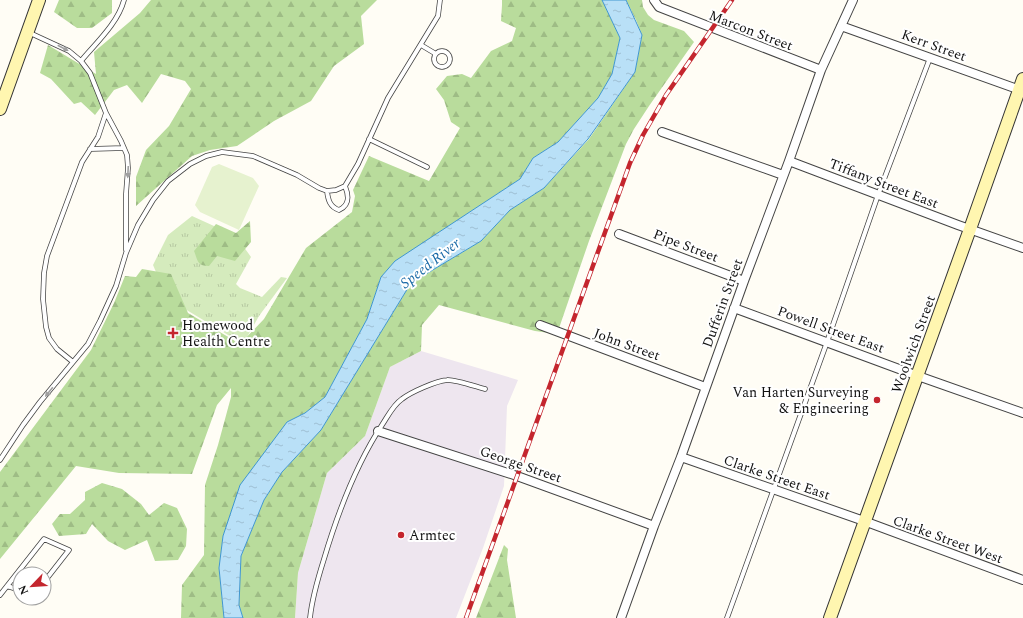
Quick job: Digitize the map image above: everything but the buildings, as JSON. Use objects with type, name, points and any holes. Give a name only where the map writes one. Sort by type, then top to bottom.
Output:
[{"type":"main road","points":[[0,109],[40,0]]},
{"type":"main road","name":"Woolwich Street","points":[[830,618],[1022,86]]},
{"type":"street","name":"Marcon Street","points":[[654,0],[659,8],[821,70]]},
{"type":"street","name":"Dufferin Street","points":[[621,618],[821,70],[853,0]]},
{"type":"street","name":"Kerr Street","points":[[841,26],[931,58],[1022,86]]},
{"type":"street","points":[[662,132],[783,175]]},
{"type":"street","name":"Tiffany Street East","points":[[789,161],[1023,248]]},
{"type":"street","name":"Pipe Street","points":[[619,234],[744,281]]},
{"type":"street","name":"Powell Street East","points":[[734,308],[1023,413]]},
{"type":"street","name":"John Street","points":[[540,325],[705,387]]},
{"type":"street","name":"George Street","points":[[378,431],[518,476],[654,526]]},
{"type":"street","name":"Clarke Street East","points":[[681,457],[864,521]]},
{"type":"street","name":"Clarke Street West","points":[[864,521],[1023,580]]},
{"type":"lane","points":[[81,61],[109,29],[122,7],[124,0]]},
{"type":"lane","points":[[0,460],[40,402],[88,344],[116,286],[126,253],[138,225],[157,195],[168,181],[190,164],[206,156],[222,152],[253,156],[297,175],[327,191],[336,190],[345,186],[358,164],[388,98],[438,16],[440,0]]},
{"type":"lane","points":[[28,32],[69,51],[81,61],[90,73],[106,113],[124,148],[127,155],[128,168],[126,200],[126,253]]},
{"type":"lane","points":[[421,45],[436,54]]},
{"type":"lane","points":[[727,618],[827,342],[878,194],[931,58]]},
{"type":"lane","points":[[73,362],[57,349],[49,338],[42,299],[44,273],[47,256],[82,162],[98,136],[106,113]]},
{"type":"lane","points":[[369,139],[427,167]]},
{"type":"lane","points":[[90,149],[124,148]]},
{"type":"lane","points":[[327,191],[330,203],[333,207],[339,210],[347,204],[348,201],[345,186]]},
{"type":"lane","points":[[310,618],[314,593],[332,531],[359,464],[378,431],[394,408],[402,399],[424,388],[448,380],[485,389]]},
{"type":"lane","points":[[23,566],[44,539],[69,550],[52,572]]},
{"type":"lane","points":[[0,594],[12,580]]},
{"type":"lane","points":[[7,586],[12,588]]},
{"type":"shaded area","points":[[421,351],[518,380],[507,406],[504,486],[483,548],[456,618],[295,618],[298,573],[327,473],[365,436],[390,367]]},
{"type":"green space","points":[[59,0],[112,0],[112,13],[92,28],[77,28],[54,12]]},
{"type":"green space","points":[[151,0],[377,0],[361,16],[364,44],[334,66],[311,101],[274,121],[237,146],[210,150],[192,156],[136,206],[136,177],[146,150],[169,126],[191,89],[185,81],[161,74],[142,103],[127,85],[114,90],[95,115],[81,102],[74,104],[51,79],[40,73],[48,45],[96,74],[94,52],[140,13]]},
{"type":"green space","points":[[502,0],[602,0],[620,38],[612,74],[598,98],[558,142],[533,158],[520,179],[395,262],[381,277],[367,319],[325,397],[305,413],[287,422],[223,536],[219,568],[224,618],[181,618],[182,585],[204,555],[205,485],[231,397],[231,388],[217,405],[192,474],[119,473],[76,466],[0,559],[0,472],[91,350],[114,303],[125,276],[136,277],[142,269],[171,274],[188,313],[240,344],[264,319],[306,248],[352,212],[355,196],[353,190],[369,156],[429,181],[460,128],[451,122],[444,100],[436,89],[447,76],[462,74],[471,78],[491,51],[512,41],[516,28],[501,21]]},
{"type":"green space","points":[[626,0],[642,0],[643,7],[648,15],[654,20],[684,31],[694,42],[649,106],[626,144],[589,241],[557,334],[535,331],[439,305],[422,325],[421,351],[390,367],[365,436],[327,473],[298,573],[295,618],[243,618],[239,605],[241,556],[264,500],[282,472],[321,430],[411,283],[481,241],[510,210],[544,188],[589,139],[635,72],[642,35]]},
{"type":"green space","points":[[219,164],[253,178],[259,186],[239,230],[200,212],[195,205],[212,167]]},
{"type":"green space","points":[[192,216],[236,236],[251,257],[236,284],[240,288],[262,297],[281,277],[287,278],[259,316],[243,344],[180,306],[156,272],[153,265],[168,235]]},
{"type":"green space","points":[[250,221],[251,242],[235,261],[217,256],[209,266],[202,265],[198,262],[194,251],[216,224],[236,233]]},
{"type":"green space","points":[[102,483],[122,489],[141,504],[149,515],[164,503],[177,508],[187,529],[186,546],[178,560],[155,561],[147,540],[125,550],[108,541],[92,524],[86,534],[59,536],[52,524],[60,514],[70,514],[85,500],[85,492]]},
{"type":"green space","points":[[504,545],[508,549],[507,560],[516,618],[476,618]]},
{"type":"water","name":"Speed River","points":[[602,0],[626,0],[642,35],[635,72],[588,139],[544,188],[510,210],[481,241],[411,283],[321,430],[282,472],[264,500],[241,556],[239,605],[243,618],[224,618],[219,568],[223,536],[240,485],[287,422],[305,413],[325,397],[367,319],[381,277],[395,261],[520,179],[533,158],[558,142],[598,98],[612,74],[620,38]]},
{"type":"railway","points":[[466,618],[630,163],[643,135],[666,95],[732,0]]},
{"type":"place","name":"Homewood Health Centre","points":[[173,333]]},
{"type":"place","name":"Van Harten Surveying & Engineering","points":[[877,400]]},
{"type":"place","name":"Armtec","points":[[401,535]]}]
